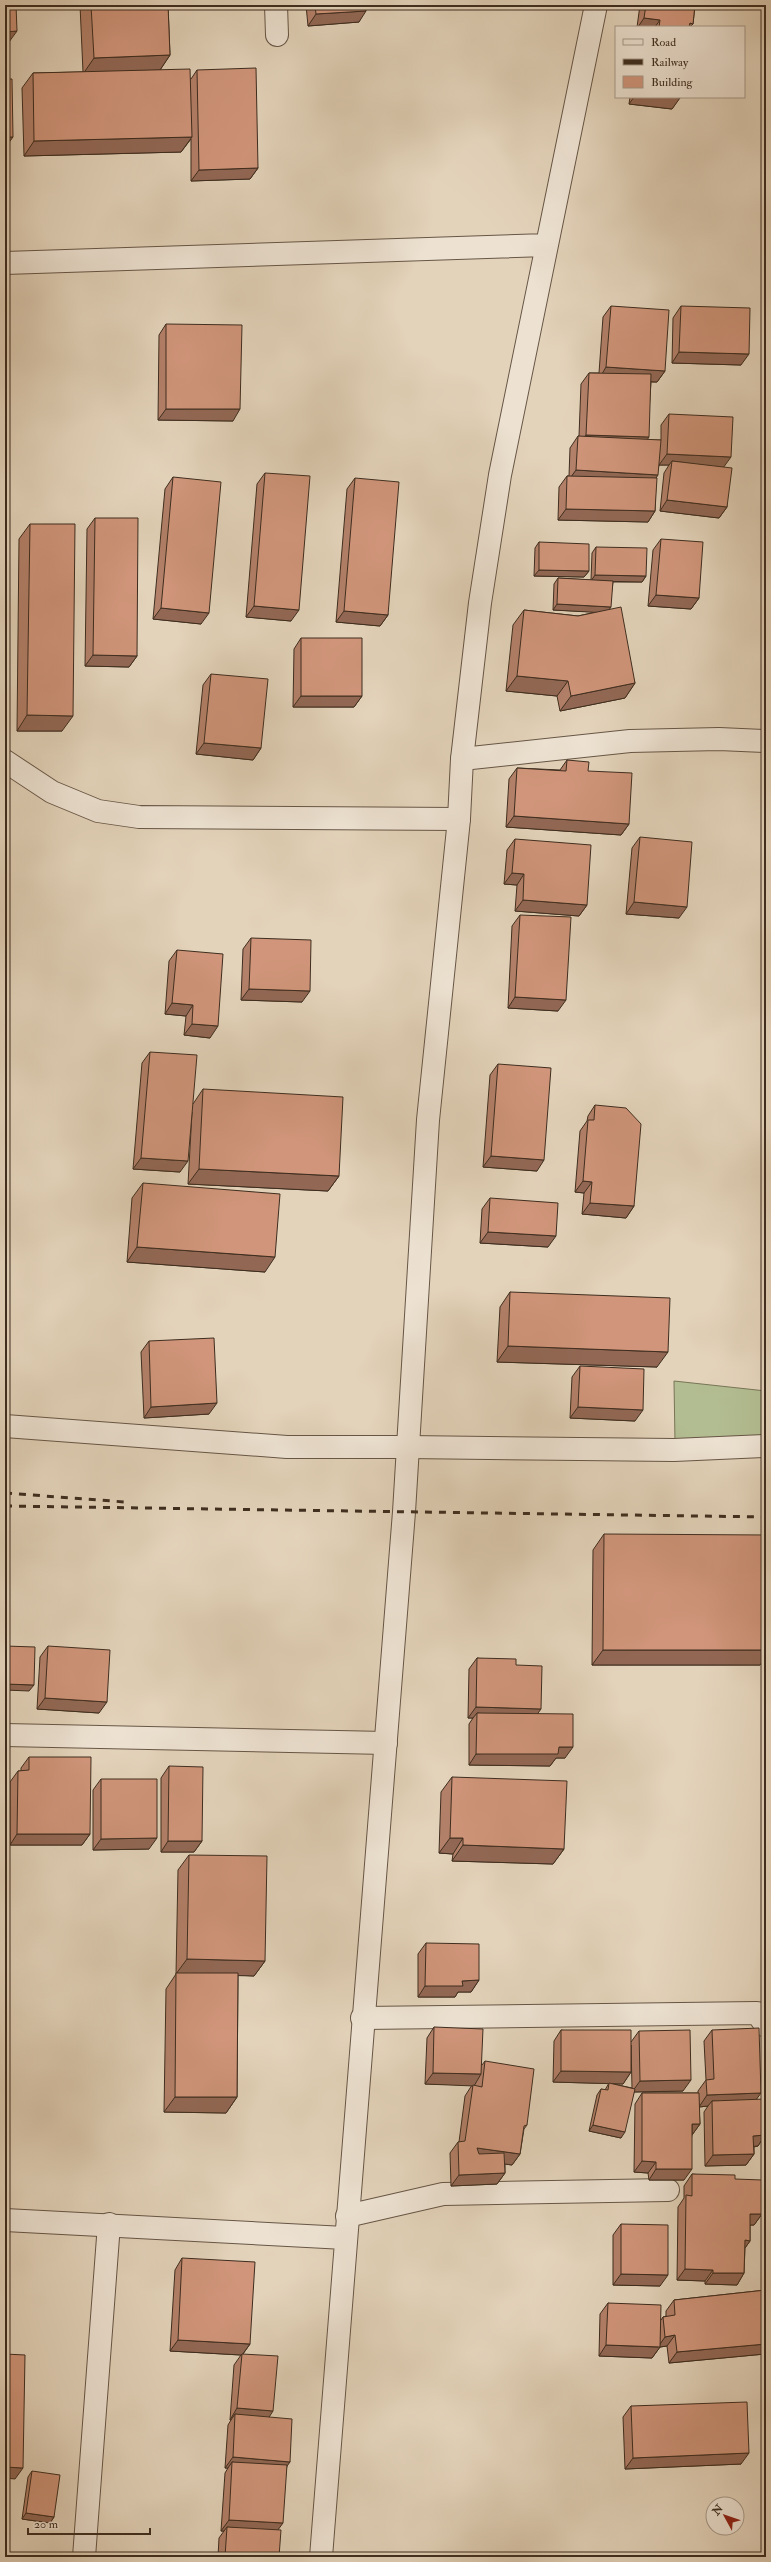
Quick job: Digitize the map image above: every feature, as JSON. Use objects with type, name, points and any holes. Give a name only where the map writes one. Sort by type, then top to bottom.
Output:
[{"type":"street","points":[[276,5],[277,35]]},
{"type":"street","points":[[321,2557],[362,2018],[386,1743],[428,1120],[459,819],[462,759],[480,603],[500,475],[596,5]]},
{"type":"street","points":[[5,263],[546,245]]},
{"type":"street","points":[[462,759],[630,741],[719,739],[766,741]]},
{"type":"street","points":[[5,761],[59,795],[98,811],[140,817],[459,819]]},
{"type":"street","points":[[5,1426],[287,1447],[407,1446],[674,1450],[766,1446]]},
{"type":"street","points":[[5,1735],[386,1743]]},
{"type":"street","points":[[362,2018],[757,2013],[766,2026]]},
{"type":"street","points":[[347,2216],[443,2194],[668,2190]]},
{"type":"street","points":[[5,2220],[109,2224],[345,2238]]},
{"type":"street","points":[[84,2557],[109,2224]]},
{"type":"green space","points":[[674,1381],[766,1391],[766,1439],[675,1442]]},
{"type":"building","points":[[5,5],[16,5],[17,31],[5,32]]},
{"type":"building","points":[[91,5],[168,5],[170,55],[94,58]]},
{"type":"building","points":[[315,5],[366,5],[366,11],[316,14]]},
{"type":"building","points":[[646,5],[695,5],[693,24],[690,23],[689,26],[659,26],[660,20],[644,18]]},
{"type":"building","points":[[256,68],[258,168],[199,170],[197,70]]},
{"type":"building","points":[[190,69],[192,137],[34,141],[33,73]]},
{"type":"building","points":[[5,79],[12,79],[13,137],[5,137]]},
{"type":"building","points":[[611,306],[669,310],[665,371],[606,367]]},
{"type":"building","points":[[681,306],[750,308],[749,354],[679,352]]},
{"type":"building","points":[[166,324],[242,325],[240,409],[166,409]]},
{"type":"building","points":[[589,373],[651,374],[649,437],[586,435]]},
{"type":"building","points":[[669,414],[733,417],[731,457],[667,454]]},
{"type":"building","points":[[578,436],[661,440],[658,475],[576,470]]},
{"type":"building","points":[[672,461],[732,468],[727,507],[667,500]]},
{"type":"building","points":[[265,473],[310,476],[299,610],[254,606]]},
{"type":"building","points":[[567,476],[657,478],[655,511],[566,509]]},
{"type":"building","points":[[173,477],[221,482],[209,613],[161,608]]},
{"type":"building","points":[[355,478],[399,482],[388,615],[344,611]]},
{"type":"building","points":[[95,518],[138,518],[137,656],[93,655]]},
{"type":"building","points":[[30,524],[75,524],[73,716],[27,715]]},
{"type":"building","points":[[661,539],[703,542],[699,598],[656,595]]},
{"type":"building","points":[[539,542],[589,544],[589,571],[539,570]]},
{"type":"building","points":[[596,547],[647,548],[646,576],[595,575]]},
{"type":"building","points":[[558,578],[613,581],[611,607],[557,604]]},
{"type":"building","points":[[621,607],[635,683],[571,696],[568,681],[517,676],[524,610],[578,616]]},
{"type":"building","points":[[301,638],[362,638],[362,696],[301,696]]},
{"type":"building","points":[[211,674],[268,679],[261,748],[204,743]]},
{"type":"building","points":[[567,760],[589,762],[588,771],[632,773],[629,824],[514,816],[517,768],[566,771]]},
{"type":"building","points":[[640,837],[692,842],[687,907],[634,902]]},
{"type":"building","points":[[515,839],[591,845],[587,905],[523,900],[524,874],[512,873]]},
{"type":"building","points":[[520,915],[571,917],[566,1000],[515,997]]},
{"type":"building","points":[[251,938],[311,940],[310,991],[249,989]]},
{"type":"building","points":[[177,950],[223,954],[218,1026],[192,1024],[193,1005],[172,1003]]},
{"type":"building","points":[[150,1052],[197,1055],[188,1161],[141,1158]]},
{"type":"building","points":[[498,1064],[551,1068],[544,1160],[491,1156]]},
{"type":"building","points":[[203,1089],[343,1097],[339,1176],[199,1169]]},
{"type":"building","points":[[595,1105],[626,1108],[641,1124],[634,1206],[590,1203],[592,1182],[583,1181],[588,1120],[594,1120]]},
{"type":"building","points":[[143,1183],[280,1194],[275,1257],[137,1247]]},
{"type":"building","points":[[490,1198],[558,1203],[556,1236],[488,1232]]},
{"type":"building","points":[[510,1292],[670,1298],[668,1352],[508,1346]]},
{"type":"building","points":[[214,1338],[217,1403],[151,1407],[149,1341]]},
{"type":"building","points":[[580,1366],[644,1369],[643,1410],[578,1407]]},
{"type":"building","points":[[604,1534],[766,1535],[766,1650],[603,1650]]},
{"type":"building","points":[[5,1646],[35,1647],[34,1685],[5,1684]]},
{"type":"building","points":[[48,1646],[110,1650],[107,1702],[45,1698]]},
{"type":"building","points":[[477,1658],[516,1659],[516,1665],[542,1666],[541,1709],[476,1707]]},
{"type":"building","points":[[477,1713],[573,1714],[573,1747],[559,1747],[558,1754],[476,1754]]},
{"type":"building","points":[[29,1757],[91,1757],[90,1834],[17,1834],[18,1771],[29,1770]]},
{"type":"building","points":[[169,1766],[203,1767],[202,1841],[168,1841]]},
{"type":"building","points":[[452,1777],[567,1781],[564,1849],[463,1845],[463,1838],[450,1838]]},
{"type":"building","points":[[101,1779],[157,1779],[157,1838],[101,1839]]},
{"type":"building","points":[[189,1855],[267,1856],[265,1961],[187,1959]]},
{"type":"building","points":[[426,1943],[479,1944],[479,1980],[462,1981],[463,1986],[425,1986]]},
{"type":"building","points":[[176,1973],[238,1973],[237,2097],[175,2097]]},
{"type":"building","points":[[434,2027],[483,2029],[481,2074],[433,2073]]},
{"type":"building","points":[[759,2028],[761,2093],[707,2095],[706,2080],[714,2079],[712,2030]]},
{"type":"building","points":[[561,2030],[631,2030],[631,2072],[561,2071]]},
{"type":"building","points":[[690,2030],[691,2080],[640,2081],[639,2031]]},
{"type":"building","points":[[485,2061],[534,2069],[527,2125],[524,2126],[520,2154],[477,2148],[479,2154],[504,2153],[505,2173],[459,2175],[458,2142],[465,2141],[473,2085],[482,2087]]},
{"type":"building","points":[[609,2083],[635,2089],[625,2132],[593,2125],[601,2089],[608,2090]]},
{"type":"building","points":[[642,2093],[699,2093],[700,2124],[692,2124],[692,2169],[656,2169],[656,2162],[642,2161]]},
{"type":"building","points":[[765,2099],[765,2135],[753,2136],[754,2154],[713,2155],[712,2101]]},
{"type":"building","points":[[692,2174],[735,2175],[735,2179],[762,2180],[762,2214],[750,2214],[750,2241],[745,2240],[744,2273],[713,2273],[713,2270],[685,2269],[686,2195],[692,2196]]},
{"type":"building","points":[[621,2224],[668,2225],[668,2275],[621,2274]]},
{"type":"building","points":[[182,2258],[255,2262],[250,2344],[178,2340]]},
{"type":"building","points":[[766,2290],[766,2344],[677,2352],[675,2335],[665,2337],[663,2317],[675,2315],[674,2300]]},
{"type":"building","points":[[608,2303],[661,2305],[660,2347],[606,2345]]},
{"type":"building","points":[[5,2312],[8,2312],[8,2342],[5,2342]]},
{"type":"building","points":[[5,2354],[25,2355],[23,2468],[5,2467]]},
{"type":"building","points":[[242,2354],[278,2356],[273,2411],[237,2408]]},
{"type":"building","points":[[747,2402],[749,2453],[633,2458],[631,2406]]},
{"type":"building","points":[[235,2414],[292,2419],[290,2462],[233,2457]]},
{"type":"building","points":[[232,2462],[287,2465],[283,2523],[229,2520]]},
{"type":"building","points":[[32,2471],[60,2475],[54,2517],[26,2513]]},
{"type":"building","points":[[227,2527],[281,2530],[279,2557],[225,2557]]},
{"type":"railway","points":[[5,1493],[125,1502]]},
{"type":"railway","points":[[5,1506],[766,1517]]}]
